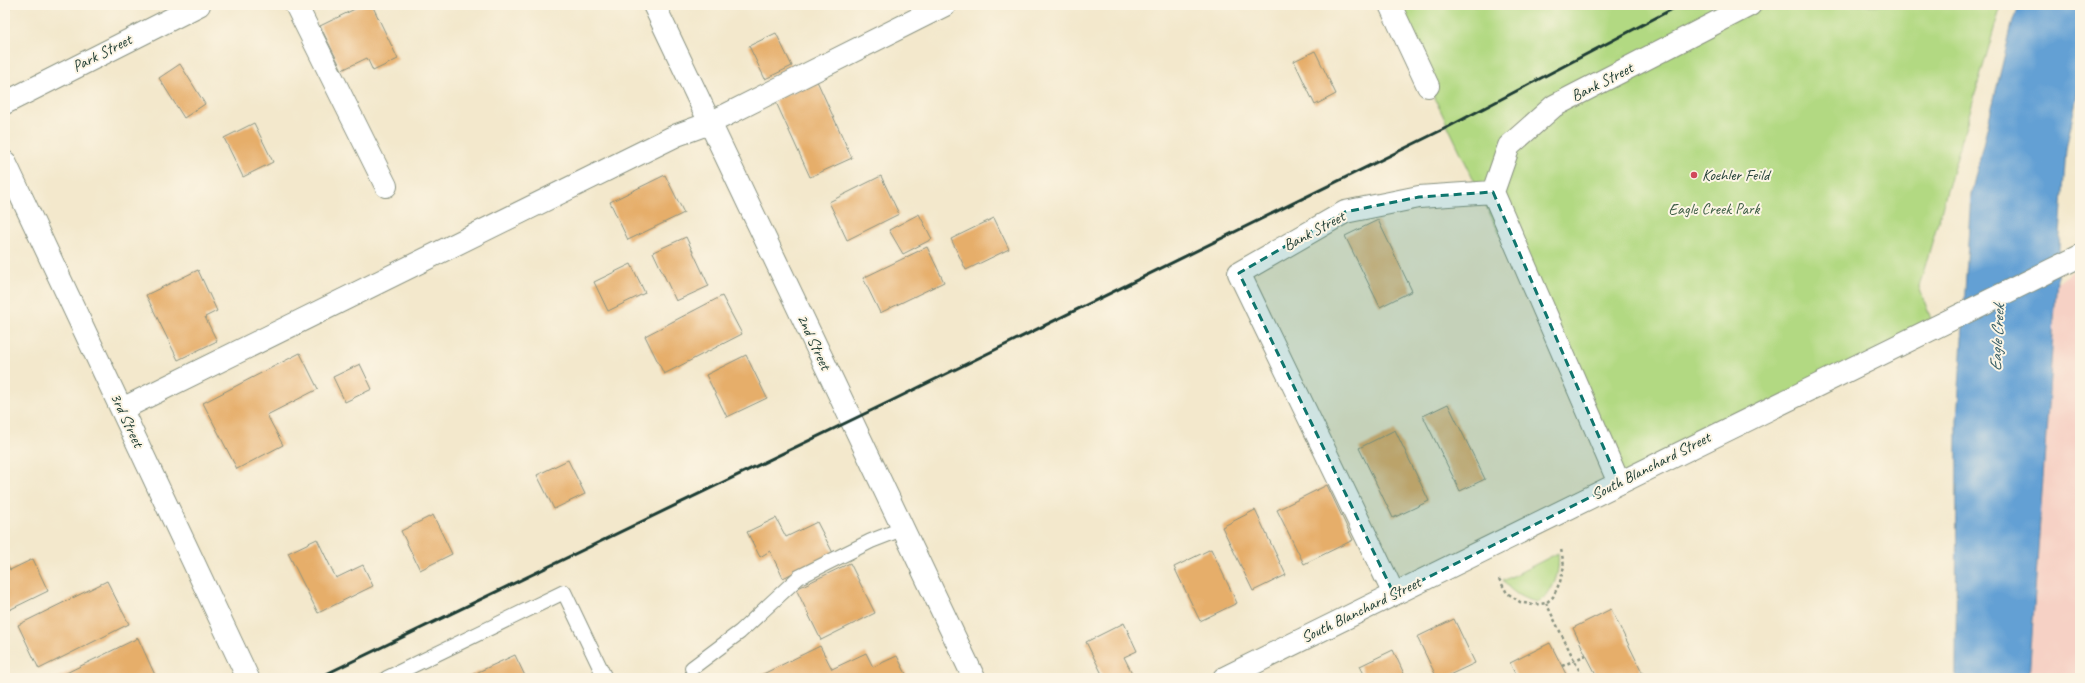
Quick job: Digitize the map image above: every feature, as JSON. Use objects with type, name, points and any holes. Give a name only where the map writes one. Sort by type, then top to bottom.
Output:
[{"type":"street","name":"Park Street","points":[[5,103],[200,5]]},
{"type":"street","points":[[296,5],[386,186]]},
{"type":"street","name":"2nd Street","points":[[654,5],[974,678]]},
{"type":"street","points":[[122,408],[670,139],[710,123],[945,5]]},
{"type":"street","points":[[1390,5],[1428,86]]},
{"type":"street","name":"Bank Street","points":[[1394,594],[1239,273],[1345,212],[1419,197],[1494,192],[1509,146],[1554,106],[1750,5]]},
{"type":"street","name":"3rd Street","points":[[5,162],[248,678]]},
{"type":"street","points":[[1494,192],[1618,482]]},
{"type":"street","name":"South Blanchard Street","points":[[1224,678],[1618,482],[2080,256]]},
{"type":"lane","points":[[692,668],[740,632],[799,577],[871,541],[902,528]]},
{"type":"lane","points":[[387,678],[564,592],[606,678]]},
{"type":"path","points":[[1499,579],[1507,593],[1520,602],[1534,605],[1546,603],[1553,597],[1560,582],[1564,566],[1561,549]]},
{"type":"path","points":[[1546,603],[1583,678]]},
{"type":"path","points":[[1562,666],[1586,655]]},
{"type":"highlighted area","points":[[1493,192],[1619,483],[1394,594],[1239,273],[1345,212],[1419,197]]},
{"type":"shaded area","points":[[2080,266],[2080,678],[2029,678],[2056,284]]},
{"type":"green space","name":"Eagle Creek Park","points":[[1390,5],[2001,5],[1919,287],[1934,327],[1619,483]]},
{"type":"green space","points":[[1558,553],[1558,567],[1555,580],[1549,592],[1538,602],[1518,595],[1503,581]]},
{"type":"water","name":"Eagle Creek","points":[[2020,5],[2080,5],[2080,81],[2066,149],[2029,678],[1956,678],[1957,420],[1971,194],[2013,20]]},
{"type":"building","points":[[5,5],[15,5],[7,9]]},
{"type":"building","points":[[363,5],[372,5],[398,59],[373,71],[367,58],[342,70],[320,26]]},
{"type":"building","points":[[776,33],[792,66],[765,79],[749,46]]},
{"type":"building","points":[[1315,51],[1336,94],[1315,105],[1294,61]]},
{"type":"building","points":[[180,64],[205,104],[184,118],[159,78]]},
{"type":"building","points":[[817,81],[852,158],[810,177],[775,100]]},
{"type":"building","points":[[254,123],[273,162],[243,177],[224,138]]},
{"type":"building","points":[[665,175],[684,213],[628,240],[610,202]]},
{"type":"building","points":[[881,176],[899,214],[847,240],[829,202]]},
{"type":"building","points":[[919,214],[932,239],[903,254],[889,230]]},
{"type":"building","points":[[994,218],[1009,249],[966,270],[951,239]]},
{"type":"building","points":[[1378,220],[1412,291],[1380,307],[1345,236]]},
{"type":"building","points":[[686,237],[709,286],[676,301],[653,252]]},
{"type":"building","points":[[927,247],[944,282],[880,313],[863,278]]},
{"type":"building","points":[[631,264],[645,293],[608,311],[594,282]]},
{"type":"building","points":[[198,270],[217,311],[205,317],[217,341],[178,360],[146,295]]},
{"type":"building","points":[[722,296],[742,334],[664,374],[645,336]]},
{"type":"building","points":[[300,353],[318,389],[267,415],[283,445],[237,469],[203,403]]},
{"type":"building","points":[[746,355],[767,398],[727,417],[706,375]]},
{"type":"building","points":[[360,364],[372,389],[345,402],[333,377]]},
{"type":"building","points":[[1448,404],[1485,479],[1460,491],[1423,416]]},
{"type":"building","points":[[1395,430],[1429,501],[1393,518],[1359,448]]},
{"type":"building","points":[[568,460],[585,494],[554,509],[537,475]]},
{"type":"building","points":[[1327,485],[1353,540],[1304,564],[1277,510]]},
{"type":"building","points":[[1255,510],[1286,575],[1253,591],[1222,527]]},
{"type":"building","points":[[433,515],[452,554],[420,570],[401,531]]},
{"type":"building","points":[[776,518],[786,537],[817,522],[833,553],[783,578],[770,551],[760,557],[747,532]]},
{"type":"building","points":[[317,539],[336,578],[363,565],[373,586],[318,613],[288,553]]},
{"type":"building","points":[[1211,549],[1237,603],[1200,621],[1174,567]]},
{"type":"building","points":[[5,559],[10,570],[33,559],[48,591],[5,612]]},
{"type":"building","points":[[850,563],[875,613],[821,640],[796,589]]},
{"type":"building","points":[[107,581],[129,624],[39,669],[18,625]]},
{"type":"building","points":[[1611,609],[1645,678],[1598,678],[1586,655],[1573,628]]},
{"type":"building","points":[[1454,619],[1475,663],[1443,678],[1437,678],[1417,637]]},
{"type":"building","points":[[1124,623],[1137,651],[1124,657],[1133,675],[1127,678],[1104,678],[1086,642]]},
{"type":"building","points":[[138,638],[155,675],[148,678],[56,678]]},
{"type":"building","points":[[1550,643],[1568,678],[1517,678],[1510,663]]},
{"type":"building","points":[[820,646],[832,669],[866,653],[873,667],[897,656],[908,678],[755,678]]},
{"type":"building","points":[[1393,650],[1406,678],[1366,678],[1360,666]]},
{"type":"building","points":[[515,655],[526,678],[465,678]]},
{"type":"railway","points":[[318,678],[891,401],[1448,127],[1680,5]]},
{"type":"place","name":"Koehler Feild","points":[[1694,175]]}]
